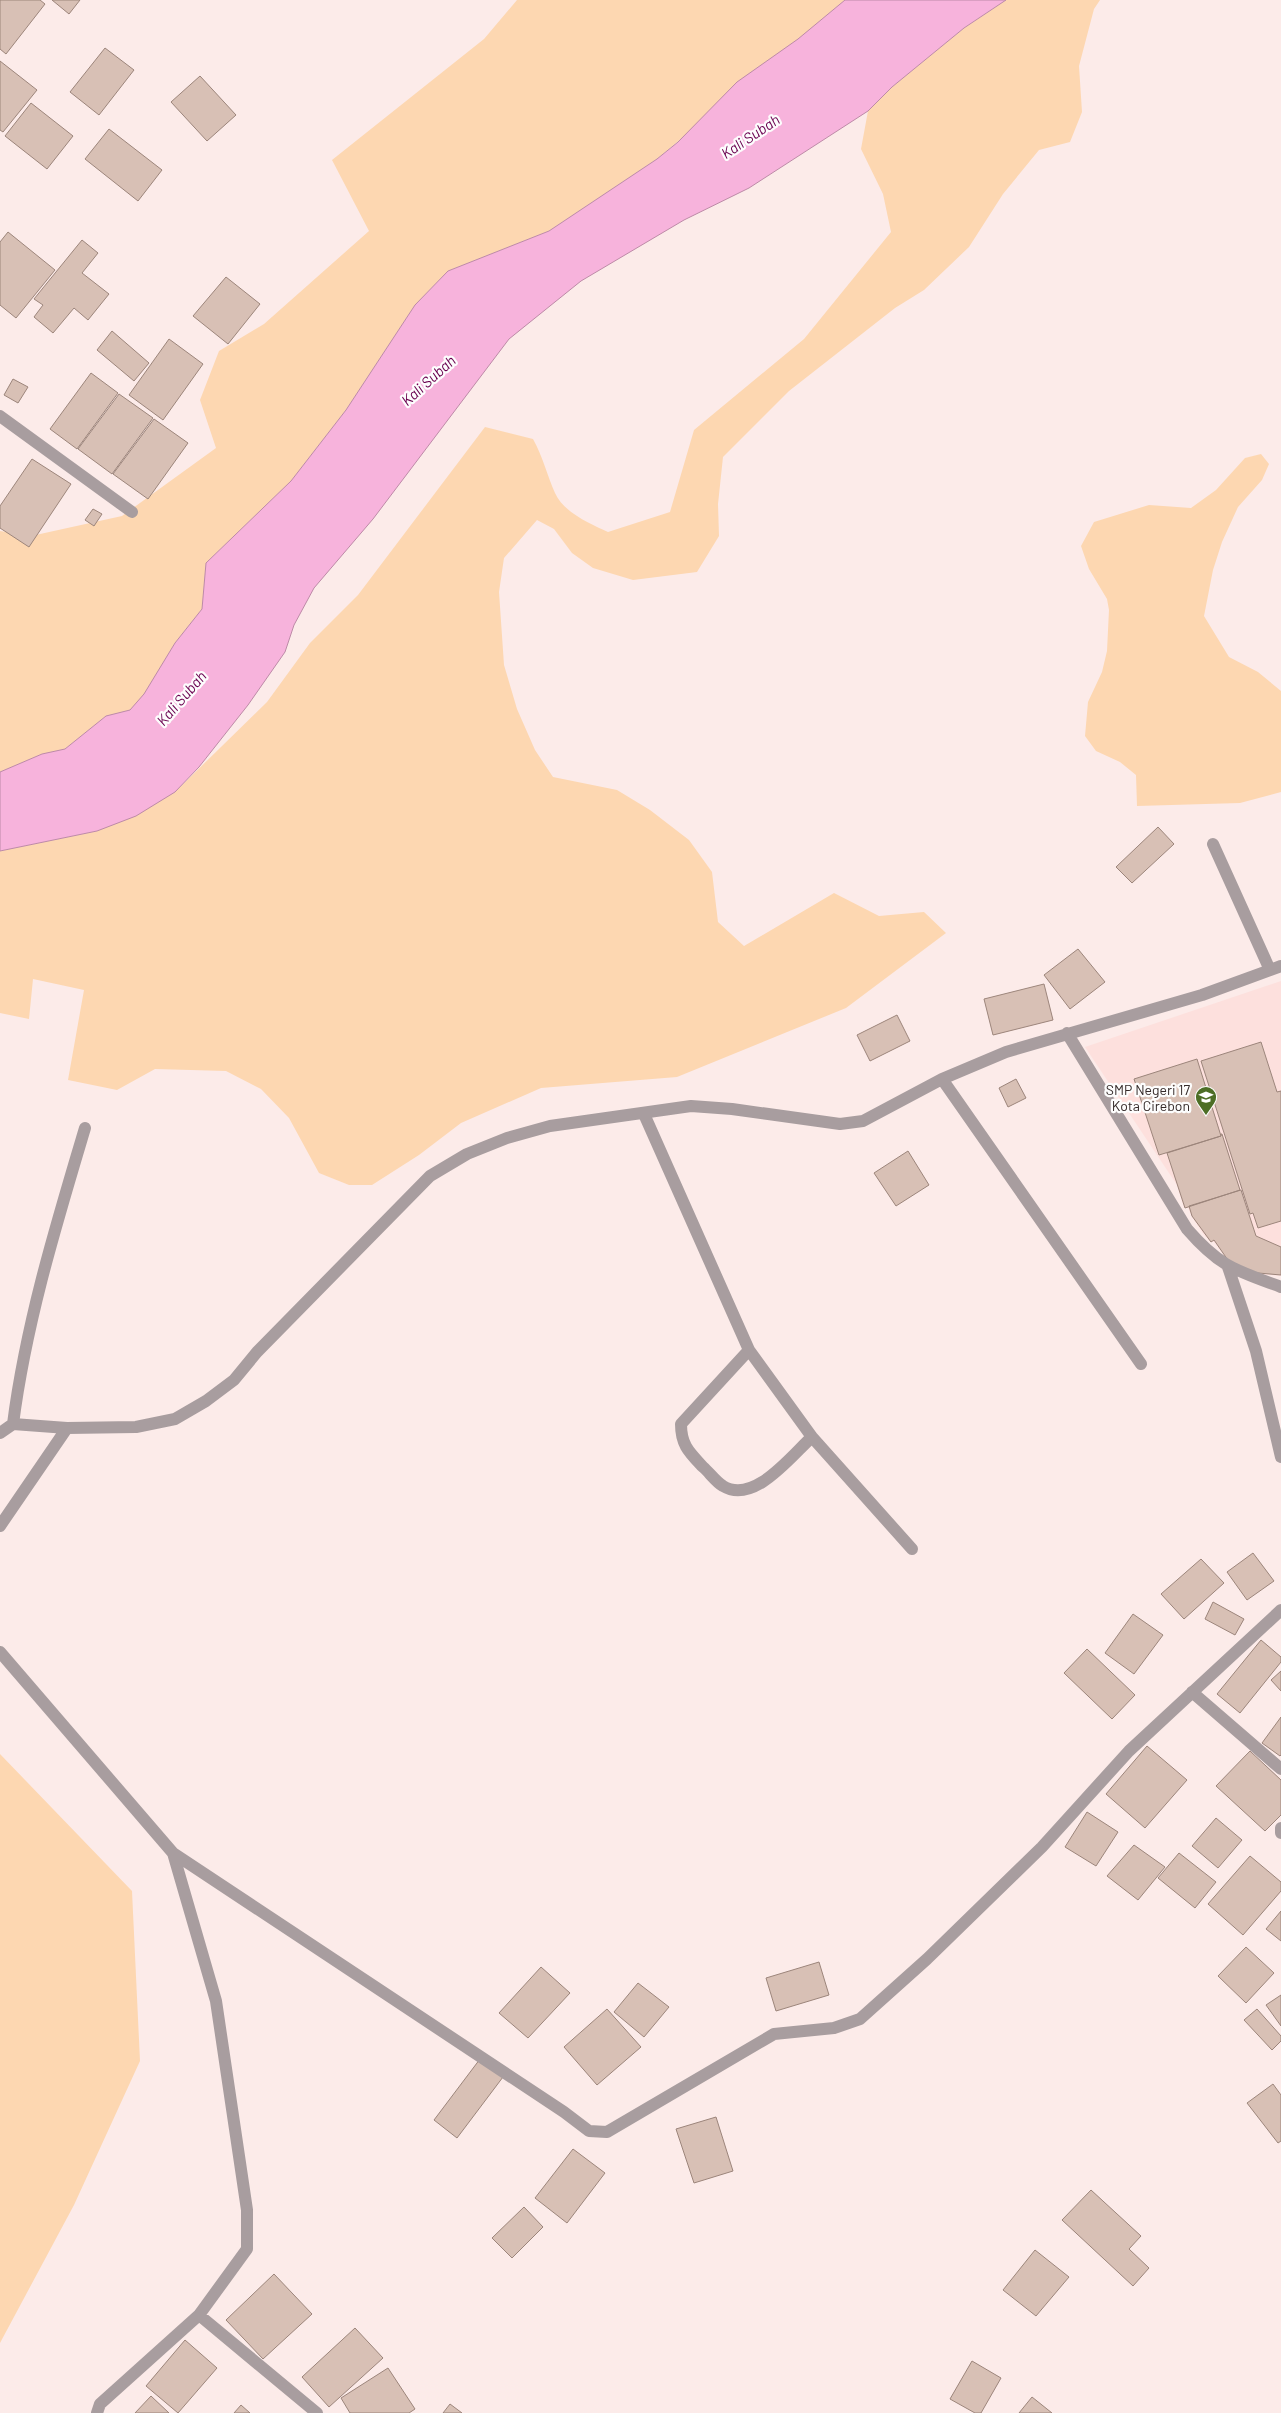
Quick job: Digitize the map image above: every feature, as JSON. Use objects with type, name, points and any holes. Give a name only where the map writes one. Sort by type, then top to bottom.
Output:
[{"type":"street","points":[[0,416],[132,512]]},
{"type":"street","points":[[0,1433],[13,1424],[67,1428],[136,1426],[175,1419],[206,1401],[234,1380],[256,1352],[430,1176],[467,1154],[507,1138],[550,1126],[692,1106],[732,1109],[840,1124],[863,1121],[942,1078],[1006,1052],[1202,995],[1275,968],[1213,844]]},
{"type":"street","points":[[1067,1033],[1187,1228],[1206,1251],[1228,1267],[1281,1287]]},
{"type":"street","points":[[942,1078],[1140,1364]]},
{"type":"street","points":[[644,1114],[749,1350],[812,1437],[912,1549]]},
{"type":"street","points":[[13,1424],[19,1376],[45,1262],[84,1128]]},
{"type":"street","points":[[1228,1267],[1256,1350],[1281,1457]]},
{"type":"street","points":[[749,1350],[682,1424],[681,1438],[690,1453],[723,1486],[744,1490],[757,1487],[767,1480],[812,1437]]},
{"type":"street","points":[[0,1526],[67,1428]]},
{"type":"street","points":[[0,1652],[172,1852],[564,2112],[589,2131],[606,2132],[774,2034],[834,2028],[860,2019],[927,1959],[1028,1861],[1129,1751],[1281,1610]]},
{"type":"street","points":[[1192,1692],[1281,1769]]},
{"type":"street","points":[[1281,1828],[1281,1833]]},
{"type":"street","points":[[97,2413],[100,2404],[199,2316],[247,2249],[247,2210],[216,2000],[172,1852]]},
{"type":"street","points":[[199,2316],[317,2413]]},
{"type":"shaded area","points":[[517,0],[845,0],[657,159],[549,231],[448,271],[415,305],[346,410],[291,481],[206,563],[202,609],[175,643],[144,695],[130,710],[106,716],[65,749],[42,754],[0,772],[0,531],[31,536],[122,516],[216,448],[200,400],[219,351],[264,324],[369,231],[332,160],[484,39]]},
{"type":"shaded area","points":[[1006,0],[1100,0],[1094,9],[1079,66],[1082,112],[1070,142],[1039,150],[1003,194],[969,247],[924,290],[895,308],[789,391],[723,457],[718,504],[719,536],[697,572],[633,580],[593,568],[572,553],[554,529],[537,520],[504,558],[499,592],[504,665],[517,709],[535,750],[553,777],[617,790],[650,810],[689,840],[712,872],[718,922],[744,946],[834,893],[879,916],[924,912],[946,933],[846,1008],[677,1077],[541,1088],[461,1123],[419,1155],[372,1185],[349,1185],[319,1173],[289,1118],[261,1089],[226,1071],[155,1069],[117,1090],[68,1080],[84,990],[33,979],[29,1019],[0,1013],[0,851],[97,831],[175,792],[267,702],[310,643],[358,595],[485,427],[533,439],[559,500],[578,517],[608,532],[670,512],[694,430],[804,339],[891,232],[883,194],[861,149],[868,111],[892,87],[964,28]]},
{"type":"shaded area","points":[[1261,454],[1269,464],[1262,480],[1238,507],[1222,542],[1213,570],[1204,616],[1229,657],[1258,672],[1281,691],[1281,792],[1240,803],[1137,806],[1136,775],[1120,762],[1096,751],[1085,736],[1088,702],[1102,672],[1107,651],[1109,610],[1107,599],[1089,569],[1081,546],[1094,522],[1149,505],[1191,508],[1216,490],[1245,458]]},
{"type":"shaded area","name":"SMP Negeri 17 Kota Cirebon","points":[[1281,981],[1281,1276],[1247,1273],[1232,1266],[1214,1242],[1211,1242],[1204,1235],[1188,1208],[1184,1208],[1177,1185],[1085,1047]]},
{"type":"shaded area","points":[[0,1754],[132,1891],[140,2061],[74,2205],[0,2343]]},
{"type":"water","name":"Kali Subah","points":[[845,0],[1006,0],[964,28],[892,87],[868,111],[749,188],[684,220],[581,281],[509,339],[373,519],[314,588],[294,625],[285,652],[248,705],[199,767],[175,792],[136,816],[97,831],[0,851],[0,772],[42,754],[65,749],[106,716],[130,710],[144,694],[175,643],[202,609],[206,563],[291,481],[346,410],[415,305],[448,271],[549,231],[657,159],[678,142],[737,82],[798,39]]},
{"type":"building","points":[[0,0],[40,0],[45,4],[6,54],[0,49]]},
{"type":"building","points":[[52,0],[80,0],[69,14]]},
{"type":"building","points":[[105,48],[134,70],[99,115],[70,92]]},
{"type":"building","points":[[0,61],[37,90],[3,132],[0,130]]},
{"type":"building","points":[[200,76],[236,115],[207,141],[171,102]]},
{"type":"building","points":[[31,103],[73,136],[47,169],[5,136]]},
{"type":"building","points":[[109,129],[162,170],[138,201],[85,159]]},
{"type":"building","points":[[8,232],[55,270],[16,318],[0,305],[0,242]]},
{"type":"building","points":[[82,240],[98,253],[82,273],[109,294],[88,320],[74,308],[53,333],[34,317],[43,305],[34,299]]},
{"type":"building","points":[[226,277],[260,304],[228,344],[193,316]]},
{"type":"building","points":[[112,331],[149,363],[134,381],[97,350]]},
{"type":"building","points":[[169,339],[203,364],[163,420],[129,395]]},
{"type":"building","points":[[91,373],[118,393],[77,449],[50,429]]},
{"type":"building","points":[[13,379],[28,387],[18,403],[4,395]]},
{"type":"building","points":[[119,394],[153,418],[112,474],[78,449]]},
{"type":"building","points":[[154,419],[188,443],[148,499],[113,474]]},
{"type":"building","points":[[32,459],[71,484],[29,547],[0,528],[0,506]]},
{"type":"building","points":[[93,509],[102,514],[94,526],[85,520]]},
{"type":"building","points":[[1158,827],[1174,844],[1132,883],[1116,867]]},
{"type":"building","points":[[1078,949],[1105,982],[1070,1009],[1044,975]]},
{"type":"building","points":[[1044,984],[1053,1020],[993,1035],[984,999]]},
{"type":"building","points":[[897,1015],[910,1041],[870,1061],[857,1035]]},
{"type":"building","points":[[1261,1042],[1277,1092],[1281,1091],[1281,1221],[1258,1228],[1253,1213],[1250,1214],[1201,1061]]},
{"type":"building","points":[[1197,1059],[1221,1136],[1159,1155],[1134,1079]]},
{"type":"building","points":[[1016,1079],[1026,1098],[1008,1107],[999,1088]]},
{"type":"building","points":[[1221,1134],[1240,1190],[1185,1208],[1167,1153],[1221,1136]]},
{"type":"building","points":[[908,1151],[929,1185],[896,1206],[874,1173]]},
{"type":"building","points":[[1241,1190],[1256,1236],[1281,1247],[1281,1275],[1247,1272],[1232,1266],[1214,1240],[1211,1242],[1192,1216],[1189,1206]]},
{"type":"building","points":[[1253,1553],[1274,1581],[1247,1600],[1227,1572]]},
{"type":"building","points":[[1201,1559],[1224,1583],[1184,1619],[1161,1594]]},
{"type":"building","points":[[1213,1602],[1244,1619],[1235,1635],[1205,1619]]},
{"type":"building","points":[[1133,1614],[1163,1635],[1134,1674],[1105,1653]]},
{"type":"building","points":[[1261,1640],[1281,1657],[1281,1662],[1240,1713],[1217,1694]]},
{"type":"building","points":[[1087,1649],[1135,1695],[1112,1719],[1064,1673]]},
{"type":"building","points":[[1281,1671],[1281,1691],[1271,1680]]},
{"type":"building","points":[[1281,1717],[1281,1755],[1280,1756],[1262,1743]]},
{"type":"building","points":[[1147,1746],[1187,1780],[1145,1828],[1106,1794]]},
{"type":"building","points":[[1250,1751],[1281,1780],[1281,1815],[1265,1831],[1216,1786]]},
{"type":"building","points":[[1087,1812],[1118,1832],[1096,1866],[1065,1847]]},
{"type":"building","points":[[1216,1818],[1242,1840],[1218,1868],[1192,1846]]},
{"type":"building","points":[[1134,1845],[1165,1867],[1138,1900],[1107,1876]]},
{"type":"building","points":[[1179,1853],[1216,1882],[1195,1908],[1158,1878]]},
{"type":"building","points":[[1250,1856],[1281,1882],[1281,1891],[1243,1935],[1208,1904]]},
{"type":"building","points":[[1281,1911],[1281,1941],[1266,1929]]},
{"type":"building","points":[[1246,1947],[1274,1973],[1246,2003],[1218,1976]]},
{"type":"building","points":[[819,1962],[829,1995],[776,2011],[766,1978]]},
{"type":"building","points":[[541,1967],[570,1993],[528,2038],[499,2013]]},
{"type":"building","points":[[638,1983],[669,2007],[644,2037],[614,2012]]},
{"type":"building","points":[[1281,1995],[1281,2026],[1266,2005]]},
{"type":"building","points":[[607,2009],[641,2047],[597,2085],[564,2047]]},
{"type":"building","points":[[1257,2009],[1281,2036],[1281,2041],[1272,2050],[1244,2020]]},
{"type":"building","points":[[480,2059],[503,2077],[457,2138],[434,2120]]},
{"type":"building","points":[[1273,2084],[1281,2095],[1281,2141],[1278,2143],[1247,2103]]},
{"type":"building","points":[[716,2117],[733,2171],[694,2183],[676,2129]]},
{"type":"building","points":[[573,2149],[605,2173],[567,2223],[535,2198]]},
{"type":"building","points":[[1091,2190],[1141,2236],[1129,2249],[1149,2268],[1133,2286],[1062,2220]]},
{"type":"building","points":[[524,2207],[543,2227],[512,2258],[492,2238]]},
{"type":"building","points":[[1035,2250],[1069,2277],[1036,2316],[1003,2290]]},
{"type":"building","points":[[274,2274],[312,2314],[263,2359],[226,2320]]},
{"type":"building","points":[[355,2328],[383,2358],[329,2407],[302,2377]]},
{"type":"building","points":[[185,2340],[217,2368],[178,2413],[146,2386]]},
{"type":"building","points":[[972,2361],[1001,2378],[981,2413],[975,2413],[950,2399]]},
{"type":"building","points":[[388,2368],[415,2409],[409,2413],[350,2413],[341,2398]]},
{"type":"building","points":[[151,2396],[169,2413],[135,2413]]},
{"type":"building","points":[[1032,2397],[1052,2413],[1019,2413]]},
{"type":"building","points":[[450,2404],[462,2413],[443,2413]]},
{"type":"building","points":[[241,2405],[250,2413],[234,2413]]},
{"type":"place","name":"SMP Negeri 17 Kota Cirebon","points":[[1206,1116]]}]
